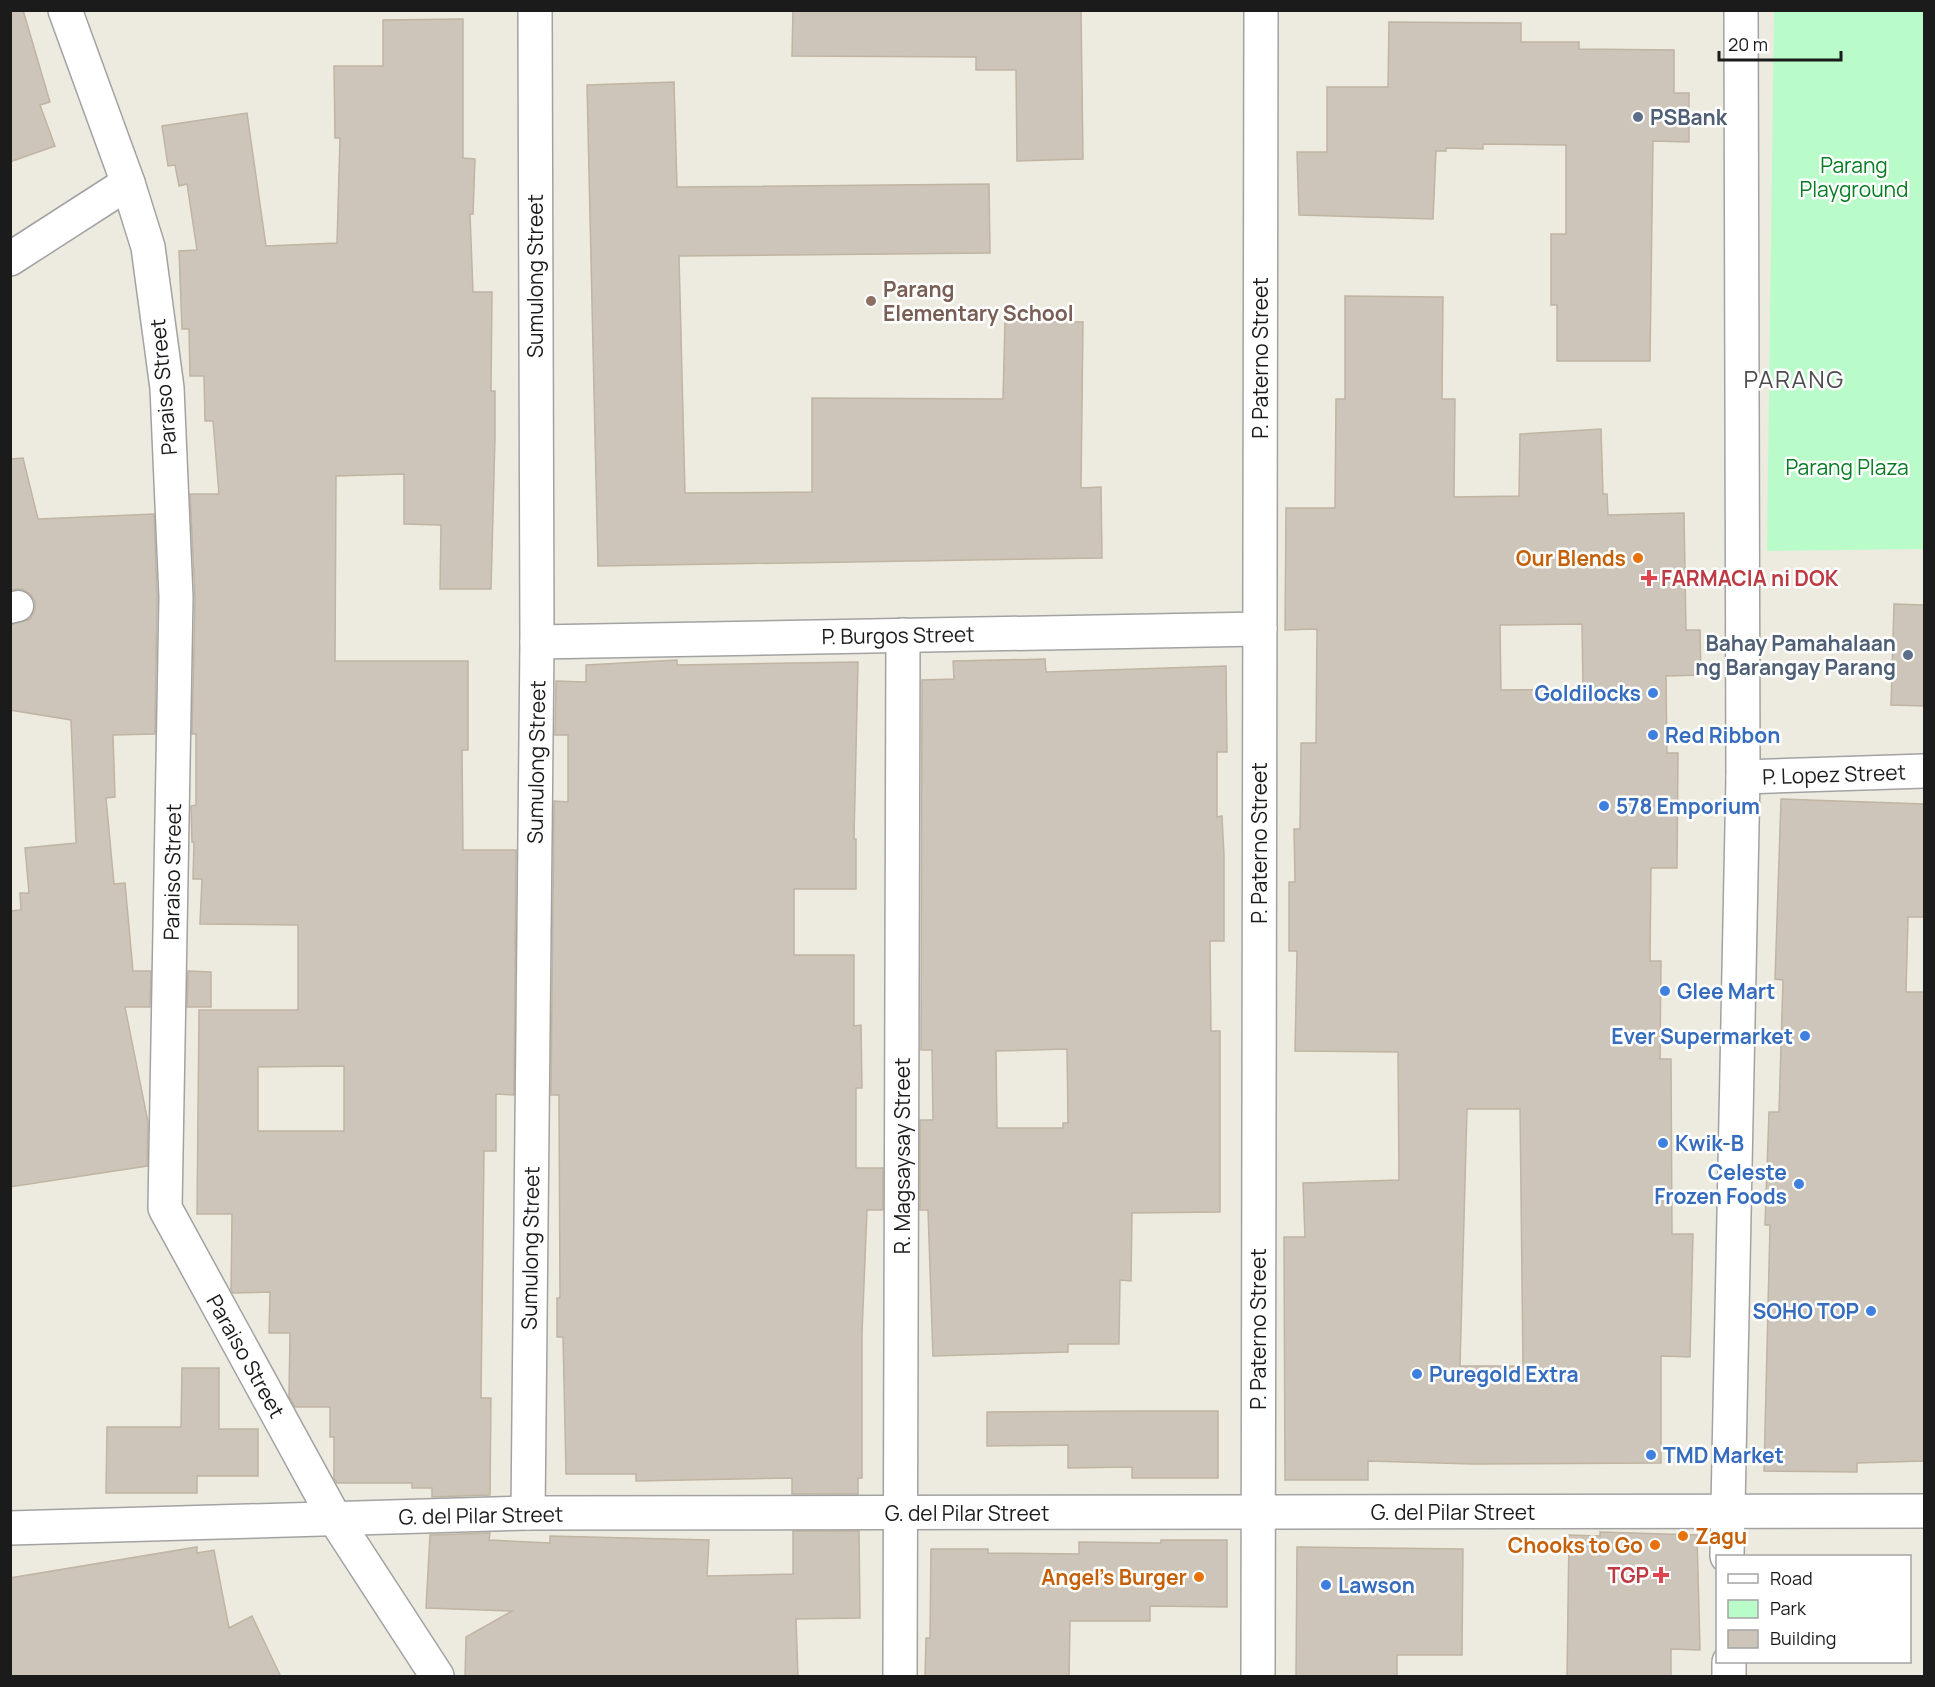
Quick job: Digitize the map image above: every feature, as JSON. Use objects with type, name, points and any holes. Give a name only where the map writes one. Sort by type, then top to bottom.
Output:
[{"type":"street","name":"Paraiso Street","points":[[65,10],[128,183],[148,247],[167,388],[176,597],[165,1208],[335,1519],[437,1677]]},
{"type":"street","name":"Sumulong Street","points":[[528,1513],[537,642],[535,10]]},
{"type":"street","name":"P. Paterno Street","points":[[1258,1677],[1261,10]]},
{"type":"street","points":[[1728,1555],[1743,777],[1742,10]]},
{"type":"street","points":[[10,260],[128,183]]},
{"type":"street","name":"P. Burgos Street","points":[[537,642],[1260,629]]},
{"type":"street","name":"R. Magsaysay Street","points":[[900,1677],[903,634]]},
{"type":"street","name":"P. Lopez Street","points":[[1743,777],[1924,771]]},
{"type":"street","name":"G. del Pilar Street","points":[[10,1528],[528,1513],[1924,1511]]},
{"type":"green space","name":"Parang Plaza","points":[[1774,11],[1924,11],[1924,549],[1767,551]]},
{"type":"building","points":[[10,10],[23,10],[50,102],[40,105],[55,146],[10,162]]},
{"type":"building","points":[[793,10],[1081,10],[1083,159],[1017,161],[1016,70],[976,70],[976,57],[792,56]]},
{"type":"building","points":[[463,19],[463,158],[475,159],[473,214],[470,214],[473,292],[492,292],[491,391],[495,391],[495,437],[491,589],[440,589],[441,525],[404,524],[404,474],[336,476],[335,661],[468,661],[468,750],[462,750],[463,850],[516,850],[514,1095],[496,1094],[496,1151],[484,1151],[481,1398],[491,1398],[490,1495],[432,1497],[432,1488],[412,1488],[412,1483],[337,1483],[334,1478],[334,1437],[330,1437],[330,1407],[295,1407],[289,1396],[290,1333],[269,1333],[270,1292],[233,1293],[231,1290],[232,1214],[197,1214],[199,1010],[298,1010],[298,925],[200,924],[202,879],[193,879],[194,842],[192,842],[191,806],[196,805],[196,734],[192,734],[195,597],[190,494],[219,494],[213,421],[205,421],[204,376],[190,376],[189,329],[182,329],[179,251],[197,250],[187,184],[179,186],[175,165],[168,166],[162,126],[247,113],[266,246],[337,243],[340,138],[335,138],[334,66],[383,66],[383,20]],"holes":[[[344,1066],[344,1131],[258,1131],[258,1067]]]},
{"type":"building","points":[[1389,22],[1521,23],[1521,42],[1579,42],[1579,49],[1674,50],[1674,93],[1689,93],[1689,142],[1653,141],[1650,361],[1557,361],[1557,305],[1551,305],[1551,234],[1566,234],[1566,145],[1483,144],[1483,149],[1446,148],[1446,151],[1436,151],[1433,219],[1299,215],[1297,152],[1327,152],[1327,87],[1388,87]]},
{"type":"building","points":[[674,82],[677,187],[989,184],[990,253],[679,256],[685,493],[812,492],[812,398],[1003,399],[1005,321],[1083,322],[1081,488],[1101,487],[1102,558],[598,566],[587,85]]},
{"type":"building","points":[[1345,296],[1443,297],[1442,399],[1455,399],[1454,497],[1519,496],[1520,434],[1601,429],[1603,494],[1607,494],[1608,515],[1684,513],[1686,630],[1700,630],[1701,675],[1666,676],[1667,753],[1678,753],[1677,868],[1651,868],[1650,961],[1661,961],[1660,1059],[1671,1059],[1672,1234],[1693,1234],[1690,1357],[1661,1356],[1661,1463],[1473,1464],[1368,1461],[1368,1480],[1285,1480],[1284,1237],[1305,1237],[1303,1183],[1399,1180],[1398,1052],[1295,1051],[1297,951],[1289,951],[1289,882],[1295,882],[1294,829],[1300,829],[1301,743],[1316,743],[1317,629],[1285,630],[1286,508],[1335,508],[1336,399],[1345,399]],"holes":[[[1582,624],[1583,689],[1501,690],[1500,625]],[[1467,1109],[1520,1109],[1523,1366],[1460,1366]]]},
{"type":"building","points":[[23,458],[38,519],[154,514],[157,597],[155,734],[113,735],[115,797],[106,798],[114,884],[125,883],[133,971],[151,971],[150,1007],[125,1007],[148,1122],[147,1166],[10,1187],[10,911],[21,910],[20,893],[29,893],[25,848],[76,843],[71,720],[10,710],[10,625],[30,619],[35,610],[35,601],[30,594],[22,589],[10,590],[10,459]]},
{"type":"building","name":"Bahay Pamahalaan ng Barangay Parang","points":[[1894,604],[1924,605],[1924,706],[1891,705]]},
{"type":"building","points":[[1045,659],[1046,672],[1226,666],[1227,752],[1217,752],[1217,817],[1222,816],[1224,855],[1224,941],[1210,941],[1211,1031],[1220,1031],[1220,1212],[1132,1213],[1131,1281],[1120,1280],[1119,1344],[1068,1344],[1068,1352],[933,1356],[928,1210],[920,1210],[920,1120],[933,1120],[932,1050],[921,1050],[922,680],[954,679],[953,661]],"holes":[[[1067,1049],[1068,1123],[1063,1123],[1063,1128],[997,1128],[996,1051]]]},
{"type":"building","points":[[677,660],[677,665],[858,662],[854,839],[856,839],[856,889],[794,889],[794,955],[854,955],[854,1026],[861,1025],[862,1088],[856,1088],[856,1168],[883,1168],[883,1210],[867,1210],[862,1333],[862,1478],[858,1478],[858,1494],[792,1494],[792,1478],[636,1481],[636,1474],[566,1474],[563,1337],[557,1337],[557,1298],[560,1298],[559,1095],[551,1095],[554,801],[568,802],[568,735],[555,735],[556,681],[586,682],[586,665]]},
{"type":"building","points":[[1781,799],[1924,804],[1924,917],[1908,917],[1906,992],[1924,992],[1924,1461],[1857,1463],[1857,1472],[1764,1471],[1770,1225],[1765,1225],[1769,1112],[1779,1112],[1783,980],[1775,979]]},
{"type":"building","points":[[188,971],[211,972],[211,1007],[187,1007]]},
{"type":"building","points":[[182,1368],[219,1368],[219,1429],[258,1429],[258,1476],[197,1476],[197,1493],[106,1493],[107,1427],[181,1427]]},
{"type":"building","points":[[1218,1411],[1218,1478],[1132,1478],[1132,1467],[1068,1468],[1068,1445],[987,1446],[987,1412]]},
{"type":"building","points":[[793,1531],[859,1531],[860,1618],[796,1619],[798,1677],[465,1677],[466,1637],[512,1611],[426,1608],[430,1535],[490,1533],[489,1540],[550,1543],[550,1536],[709,1540],[707,1576],[793,1574]]},
{"type":"building","points":[[1600,1532],[1697,1535],[1700,1650],[1671,1649],[1671,1677],[1567,1677],[1569,1535],[1600,1536]]},
{"type":"building","points":[[1161,1540],[1227,1540],[1227,1607],[1150,1606],[1150,1621],[1070,1621],[1069,1677],[925,1677],[926,1638],[930,1638],[931,1549],[988,1549],[988,1553],[1079,1554],[1079,1542],[1161,1543]]},
{"type":"building","points":[[197,1547],[197,1553],[214,1550],[229,1628],[252,1616],[281,1677],[10,1677],[10,1578]]},
{"type":"building","points":[[1297,1547],[1463,1549],[1462,1655],[1397,1655],[1397,1677],[1296,1677]]},
{"type":"place","name":"PSBank","points":[[1638,117]]},
{"type":"place","name":"Parang Elementary School","points":[[871,301]]},
{"type":"place","name":"Our Blends","points":[[1638,558]]},
{"type":"place","name":"FARMACIA ni DOK","points":[[1649,578]]},
{"type":"place","name":"Bahay Pamahalaan ng Barangay Parang","points":[[1908,655]]},
{"type":"place","name":"Goldilocks","points":[[1653,693]]},
{"type":"place","name":"Red Ribbon","points":[[1653,735]]},
{"type":"place","name":"578 Emporium","points":[[1604,806]]},
{"type":"place","name":"Glee Mart","points":[[1665,991]]},
{"type":"place","name":"Ever Supermarket","points":[[1805,1036]]},
{"type":"place","name":"Kwik-B","points":[[1663,1143]]},
{"type":"place","name":"Celeste Frozen Foods","points":[[1799,1184]]},
{"type":"place","name":"SOHO TOP","points":[[1871,1311]]},
{"type":"place","name":"Puregold Extra","points":[[1417,1374]]},
{"type":"place","name":"TMD Market","points":[[1651,1455]]},
{"type":"place","name":"Zagu","points":[[1683,1536]]},
{"type":"place","name":"Chooks to Go","points":[[1655,1545]]},
{"type":"place","name":"TGP","points":[[1661,1575]]},
{"type":"place","name":"Angel's Burger","points":[[1199,1577]]},
{"type":"place","name":"Lawson","points":[[1326,1585]]},
{"type":"district","name":"PARANG","points":[[1794,378]]},
{"type":"park label","name":"Parang Playground","points":[[1854,177]]}]
